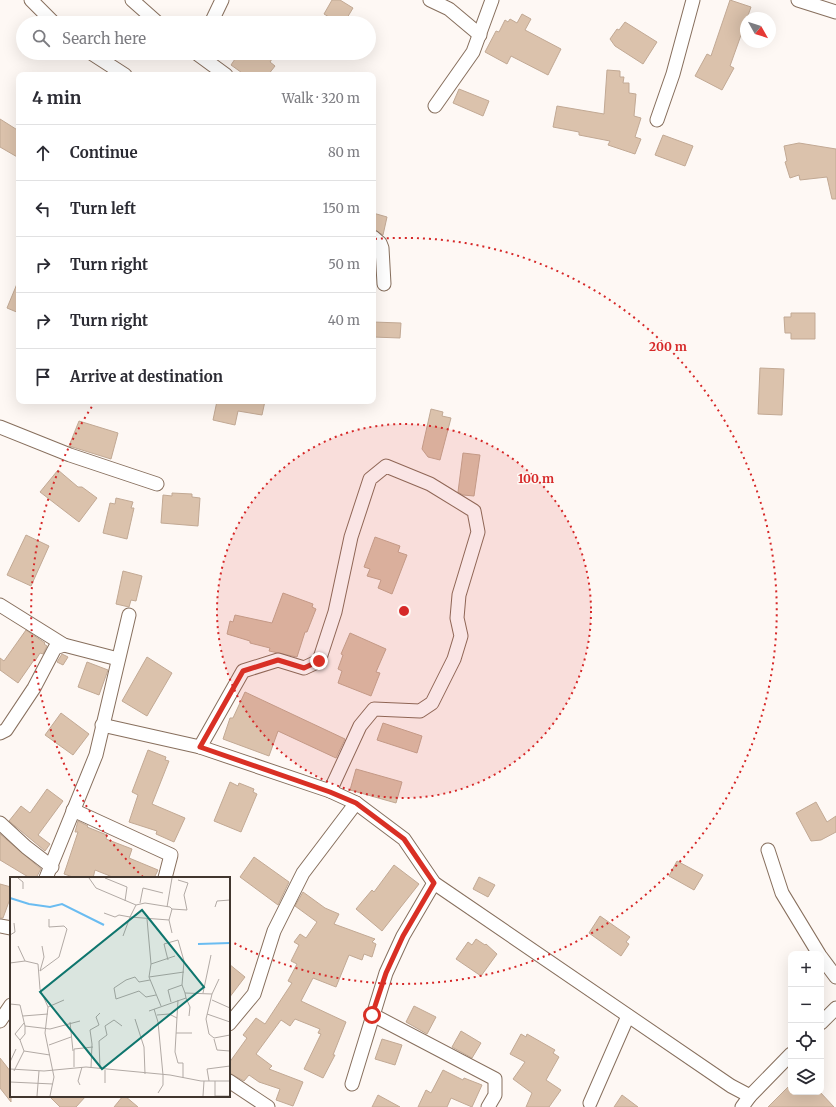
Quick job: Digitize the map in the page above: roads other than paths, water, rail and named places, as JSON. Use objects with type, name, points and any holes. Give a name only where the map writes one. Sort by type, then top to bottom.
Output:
[{"type":"street","points":[[31,0],[47,16]]},
{"type":"street","points":[[132,0],[150,16]]},
{"type":"street","points":[[214,16],[222,0]]},
{"type":"street","points":[[430,0],[449,9],[480,35]]},
{"type":"street","points":[[435,106],[473,52],[492,0]]},
{"type":"street","points":[[657,120],[673,74],[693,0]]},
{"type":"street","points":[[798,0],[836,12]]},
{"type":"street","points":[[102,60],[120,72]]},
{"type":"street","points":[[206,60],[222,72]]},
{"type":"street","points":[[376,240],[380,243],[382,248],[384,284]]},
{"type":"street","points":[[0,427],[70,455],[157,484]]},
{"type":"street","points":[[200,747],[243,671],[278,660],[304,668],[319,661],[335,612],[351,537],[370,479],[386,466],[430,484],[474,511],[478,532],[459,595],[456,618],[461,636],[454,659],[432,703],[420,711],[374,709],[360,726],[330,792]]},
{"type":"street","points":[[1,610],[64,645],[118,660]]},
{"type":"street","points":[[0,823],[26,847],[49,873],[96,755],[129,615]]},
{"type":"street","points":[[0,733],[6,730],[34,688],[55,648],[64,645]]},
{"type":"street","points":[[102,725],[200,747],[330,792],[356,803],[404,839],[434,883],[731,1086],[750,1096]]},
{"type":"street","points":[[230,1023],[254,994],[274,931],[303,873],[356,803]]},
{"type":"street","points":[[73,810],[171,855],[165,877]]},
{"type":"street","points":[[768,850],[782,893],[817,951]]},
{"type":"street","points":[[352,1084],[386,973],[400,942],[434,883]]},
{"type":"street","points":[[0,926],[10,928]]},
{"type":"street","points":[[824,961],[836,978]]},
{"type":"street","points":[[0,1021],[10,1006]]},
{"type":"street","points":[[824,1020],[836,1008]]},
{"type":"street","points":[[372,1015],[495,1079],[495,1095],[488,1107]]},
{"type":"street","points":[[590,1103],[628,1016]]},
{"type":"street","points":[[742,1107],[750,1096],[788,1057]]},
{"type":"street","points":[[230,1082],[268,1107]]}]
